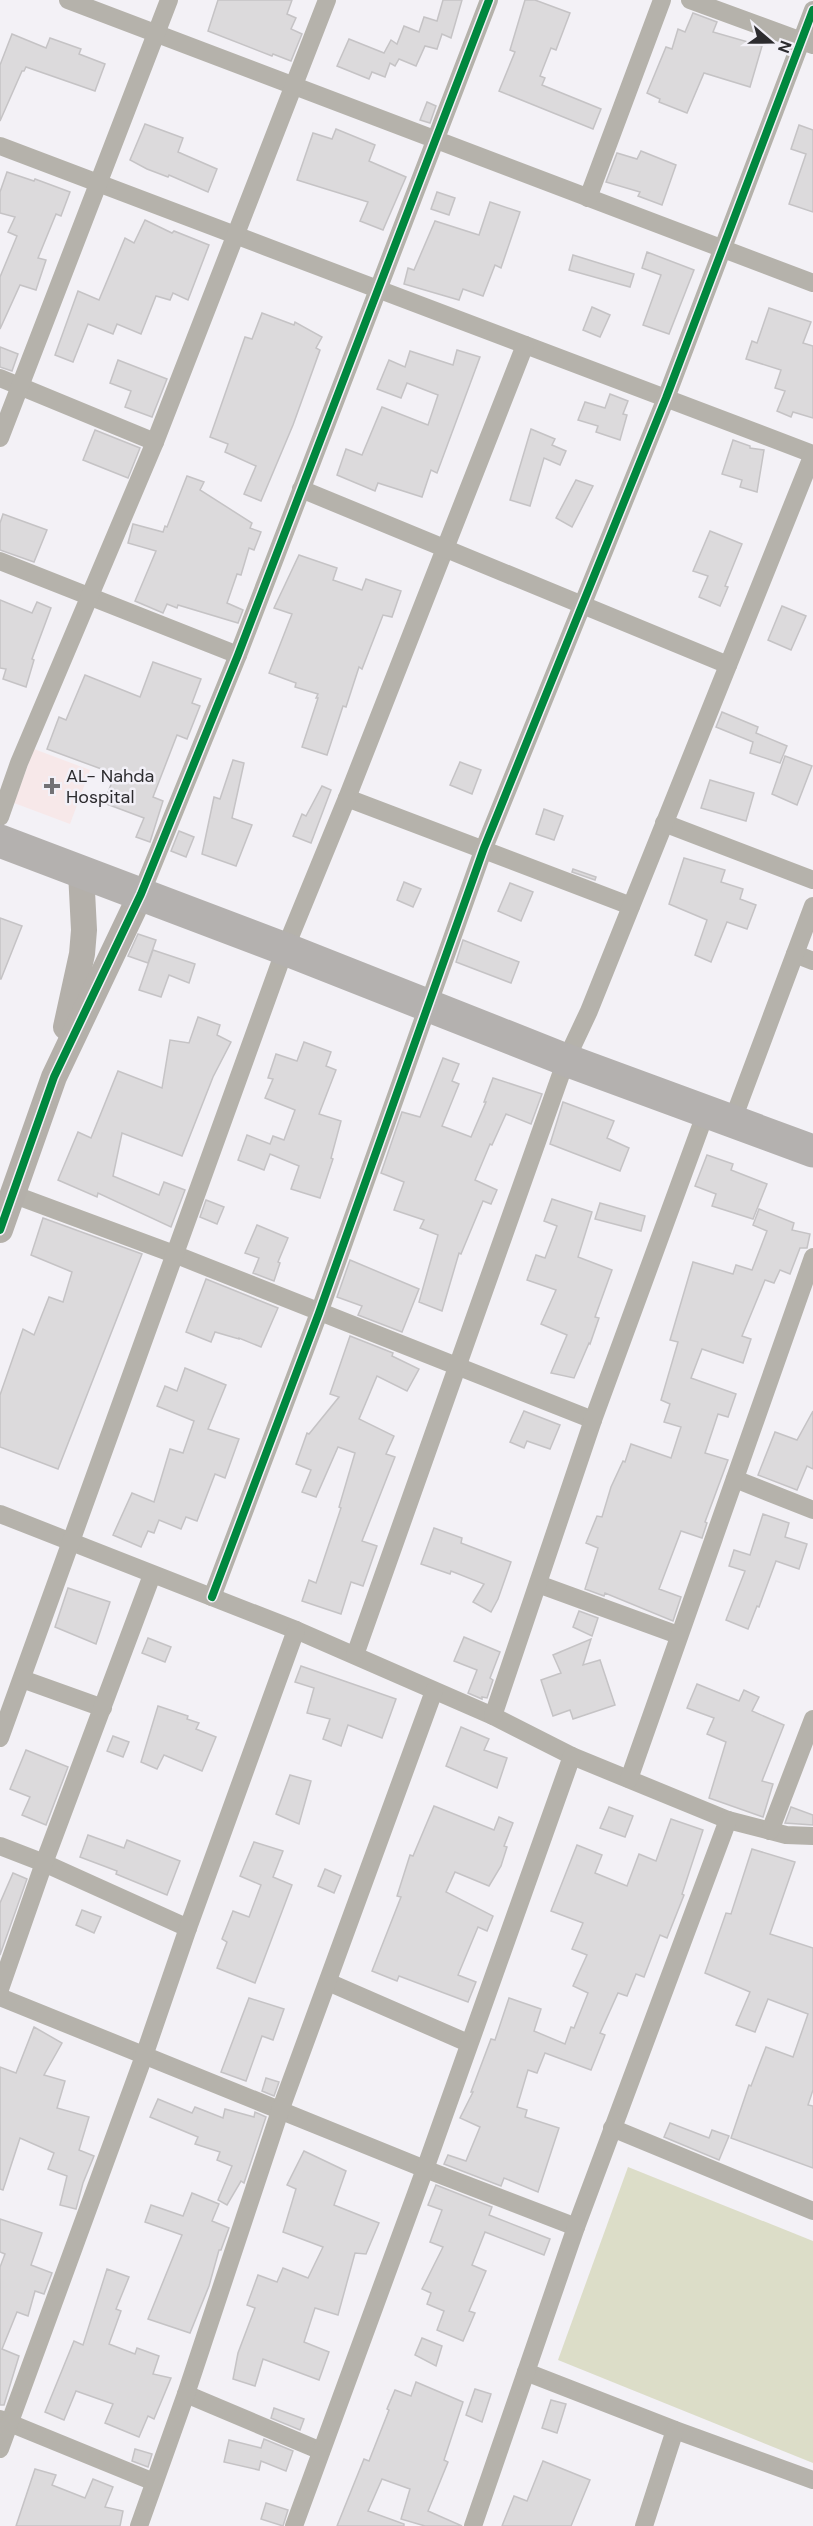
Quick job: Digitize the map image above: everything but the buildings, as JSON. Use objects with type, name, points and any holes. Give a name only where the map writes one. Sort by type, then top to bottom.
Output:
[{"type":"highway","points":[[0,841],[285,949],[566,1060],[813,1151]]},
{"type":"street","points":[[68,0],[813,283]]},
{"type":"street","points":[[0,438],[169,0]]},
{"type":"street","points":[[0,817],[19,763],[155,442],[327,0]]},
{"type":"street","points":[[0,1230],[54,1077],[141,894],[238,655],[489,0]]},
{"type":"street","points":[[588,198],[662,0]]},
{"type":"street","points":[[690,0],[807,43]]},
{"type":"street","points":[[212,1597],[319,1313],[484,848],[807,43],[813,10]]},
{"type":"street","points":[[0,146],[813,454],[589,1011],[566,1060],[355,1655]]},
{"type":"street","points":[[0,1738],[285,949],[347,798],[525,345]]},
{"type":"street","points":[[0,378],[155,442]]},
{"type":"street","points":[[301,489],[728,665]]},
{"type":"street","points":[[0,561],[238,655]]},
{"type":"street","points":[[347,798],[484,848],[631,906]]},
{"type":"street","points":[[664,823],[813,880]]},
{"type":"street","points":[[54,1077],[82,954],[84,930],[81,872]]},
{"type":"street","points":[[493,1716],[593,1420],[719,1117],[795,954],[813,906]]},
{"type":"street","points":[[795,954],[813,961]]},
{"type":"street","points":[[12,1194],[174,1254],[593,1420]]},
{"type":"street","points":[[630,1779],[678,1635],[813,1257]]},
{"type":"street","points":[[735,1479],[813,1510]]},
{"type":"street","points":[[0,1514],[71,1544],[296,1630],[493,1716],[572,1756],[728,1820],[786,1835],[813,1836]]},
{"type":"street","points":[[0,1989],[44,1863],[152,1575]]},
{"type":"street","points":[[538,1584],[678,1635]]},
{"type":"street","points":[[0,2449],[5,2421],[144,2056],[296,1630]]},
{"type":"street","points":[[22,1679],[103,1708]]},
{"type":"street","points":[[139,2526],[186,2394],[280,2111],[434,1691]]},
{"type":"street","points":[[770,1831],[813,1719]]},
{"type":"street","points":[[294,2526],[425,2169],[572,1756]]},
{"type":"street","points":[[473,2526],[576,2227],[728,1820]]},
{"type":"street","points":[[0,1846],[44,1863],[188,1928]]},
{"type":"street","points":[[328,1982],[468,2043]]},
{"type":"street","points":[[0,1996],[280,2111],[576,2227]]},
{"type":"street","points":[[612,2128],[813,2211]]},
{"type":"street","points":[[525,2372],[813,2480]]},
{"type":"street","points":[[186,2394],[276,2430],[321,2451]]},
{"type":"street","points":[[5,2421],[154,2482]]},
{"type":"street","points":[[644,2526],[675,2430]]},
{"type":"shaded area","name":"AL- Nahda Hospital","points":[[34,749],[90,770],[70,824],[14,803]]},
{"type":"green space","points":[[628,2167],[813,2241],[813,2463],[558,2360]]},
{"type":"cycle path","points":[[0,1230],[54,1077],[141,894],[238,655],[489,0]]},
{"type":"cycle path","points":[[212,1597],[319,1313],[484,848],[666,398],[813,10]]},
{"type":"place","name":"AL- Nahda Hospital","points":[[52,786]]}]
